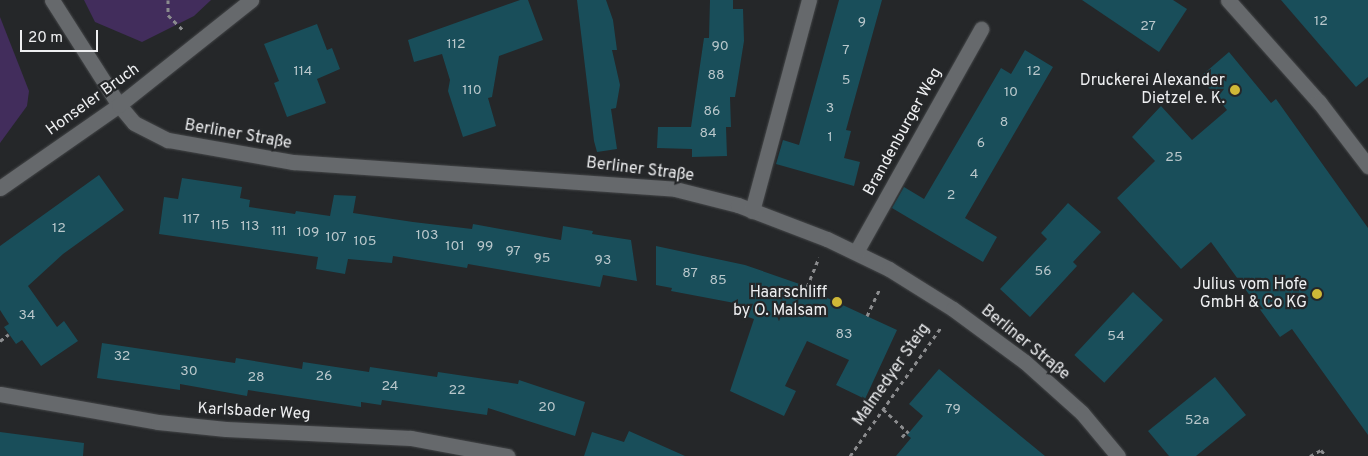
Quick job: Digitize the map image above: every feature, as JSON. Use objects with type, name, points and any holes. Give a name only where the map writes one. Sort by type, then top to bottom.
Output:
[{"type":"street","name":"Berliner Straße","points":[[52,0],[119,105],[134,123],[168,140],[249,156],[293,162],[675,189],[752,211],[856,252],[953,309],[1040,375],[1082,413],[1118,456]]},
{"type":"street","name":"Honseler Bruch","points":[[0,188],[119,105],[196,46],[251,0]]},
{"type":"street","points":[[752,211],[809,0]]},
{"type":"street","points":[[1228,0],[1319,102],[1368,166]]},
{"type":"street","name":"Brandenburger Weg","points":[[856,252],[981,30]]},
{"type":"street","name":"Karlsbader Weg","points":[[0,394],[158,422],[226,429],[411,438],[507,456]]},
{"type":"path","points":[[168,0],[168,14],[196,46]]},
{"type":"path","points":[[807,287],[817,262]]},
{"type":"path","points":[[867,316],[878,291]]},
{"type":"path","name":"Malmedyer Steig","points":[[850,456],[953,309]]},
{"type":"path","points":[[0,341],[9,334]]},
{"type":"path","points":[[882,410],[908,432],[902,437]]},
{"type":"path","points":[[1310,456],[1321,450],[1326,456]]},
{"type":"shaded area","points":[[84,0],[211,0],[194,16],[142,42],[95,22]]},
{"type":"shaded area","points":[[0,17],[29,91],[27,106],[0,143]]},
{"type":"building","points":[[520,0],[528,0],[543,40],[499,56],[492,97],[488,98],[496,126],[463,137],[448,91],[450,80],[442,54],[414,62],[408,40]]},
{"type":"building","points":[[577,0],[606,0],[613,20],[617,50],[612,50],[620,85],[616,108],[611,109],[617,149],[597,152],[594,141]]},
{"type":"building","points":[[710,0],[733,0],[733,9],[743,9],[744,41],[735,97],[730,97],[731,127],[726,127],[727,156],[692,157],[692,149],[657,148],[658,127],[691,127],[704,38],[709,38]]},
{"type":"building","points":[[839,0],[882,0],[846,130],[851,131],[844,158],[860,162],[854,186],[776,164],[783,140],[799,145]]},
{"type":"building","points":[[1082,0],[1173,0],[1187,9],[1159,52]]},
{"type":"building","points":[[1281,0],[1368,0],[1368,77],[1356,87]]},
{"type":"building","points":[[317,24],[327,50],[332,48],[340,69],[317,79],[326,103],[287,117],[274,83],[279,81],[264,44]]},
{"type":"building","points":[[1025,50],[1053,67],[965,218],[997,237],[983,262],[892,208],[904,187],[924,199],[1001,68],[1011,74]]},
{"type":"building","name":"Julius vom Hofe GmbH & Co KG","points":[[1229,52],[1271,103],[1276,99],[1368,228],[1368,435],[1292,329],[1280,337],[1211,242],[1181,269],[1117,198],[1155,161],[1132,137],[1161,106],[1192,140],[1227,110],[1200,77]]},
{"type":"building","points":[[99,175],[124,210],[63,254],[28,286],[57,327],[64,321],[78,341],[41,366],[22,340],[16,344],[4,327],[9,324],[0,310],[0,246]]},
{"type":"building","points":[[182,178],[242,187],[240,198],[250,200],[249,207],[295,214],[296,211],[330,216],[334,195],[356,196],[353,213],[413,222],[472,229],[473,224],[561,240],[563,226],[593,231],[592,234],[631,240],[637,281],[603,275],[600,287],[468,264],[467,268],[393,256],[392,263],[348,259],[345,274],[316,269],[318,257],[159,234],[164,197],[178,199]]},
{"type":"building","points":[[1068,203],[1101,232],[1073,262],[1077,266],[1030,317],[1000,289],[1047,239],[1041,233]]},
{"type":"building","points":[[656,246],[745,265],[811,288],[810,290],[897,330],[865,399],[836,385],[849,360],[807,341],[785,386],[796,391],[784,416],[730,391],[754,319],[742,315],[745,305],[671,291],[672,288],[656,285]]},
{"type":"building","points":[[1133,292],[1163,320],[1104,383],[1074,355]]},
{"type":"building","points":[[102,343],[235,363],[236,358],[302,369],[303,362],[369,372],[370,367],[437,377],[438,372],[518,384],[519,380],[585,402],[575,436],[488,408],[487,415],[382,400],[381,405],[361,402],[361,407],[248,390],[247,396],[180,384],[180,390],[97,378]]},
{"type":"building","points":[[939,369],[1045,456],[896,456],[911,438],[907,435],[923,416],[909,404]]},
{"type":"building","points":[[1215,377],[1246,415],[1196,456],[1169,456],[1148,431]]},
{"type":"building","points":[[629,431],[685,456],[584,456],[592,432],[624,442]]},
{"type":"building","points":[[0,432],[84,443],[83,456],[0,456]]},
{"type":"place","name":"Druckerei Alexander Dietzel e. K.","points":[[1235,90]]},
{"type":"place","name":"Julius vom Hofe GmbH & Co KG","points":[[1317,294]]},
{"type":"place","name":"Haarschliff by O. Malsam","points":[[837,302]]}]
